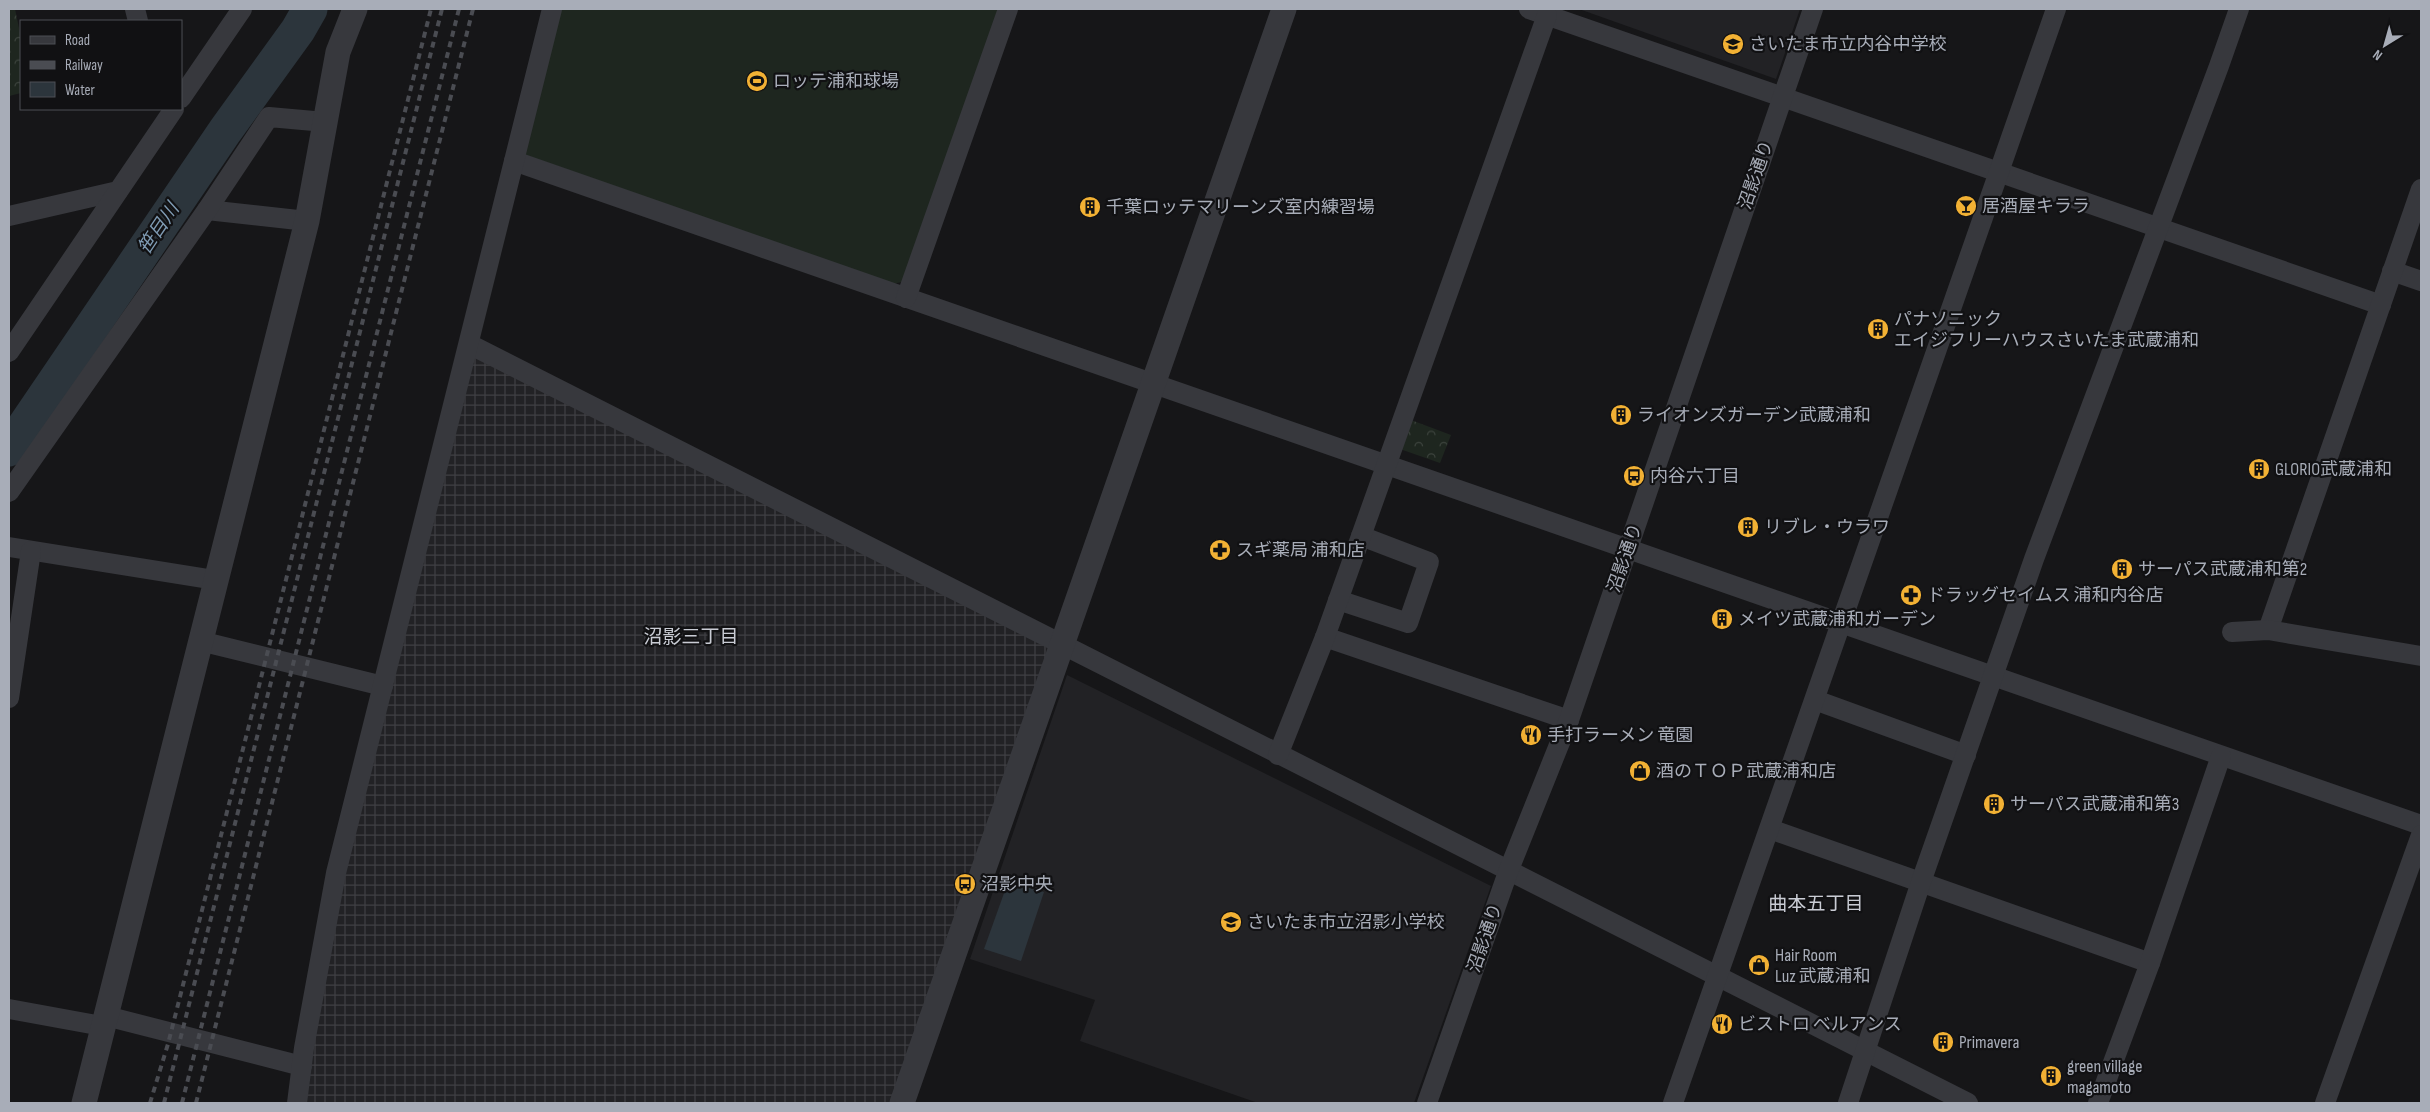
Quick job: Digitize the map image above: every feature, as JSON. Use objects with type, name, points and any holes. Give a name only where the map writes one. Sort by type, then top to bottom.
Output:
[{"type":"street","points":[[182,97],[242,9]]},
{"type":"street","points":[[84,1103],[307,221],[338,52],[355,9]]},
{"type":"street","points":[[297,1103],[336,873],[552,9]]},
{"type":"street","points":[[906,298],[1008,9]]},
{"type":"street","points":[[902,1103],[1213,217],[1284,9]]},
{"type":"street","name":"沼影通り","points":[[1431,1102],[1508,872],[1569,720],[1812,9]]},
{"type":"street","points":[[1673,1103],[2056,9]]},
{"type":"street","points":[[1848,1103],[1921,882],[2034,559],[2239,9]]},
{"type":"street","points":[[1278,756],[1325,637],[1386,465],[1538,12],[2381,304]]},
{"type":"street","points":[[9,352],[118,191],[159,118],[172,110]]},
{"type":"street","points":[[9,492],[207,210],[269,117],[325,122]]},
{"type":"street","points":[[514,161],[2421,826]]},
{"type":"street","points":[[2268,630],[2421,188]]},
{"type":"street","points":[[9,216],[118,191]]},
{"type":"street","points":[[207,210],[307,221]]},
{"type":"street","points":[[2392,271],[2421,281]]},
{"type":"street","points":[[469,344],[1278,756],[1508,872],[1717,974],[1968,1103]]},
{"type":"street","points":[[1338,600],[1408,623],[1429,562],[1361,536]]},
{"type":"street","points":[[9,547],[215,580]]},
{"type":"street","points":[[9,698],[31,551]]},
{"type":"street","points":[[2232,632],[2268,630],[2421,656]]},
{"type":"street","points":[[1325,637],[1569,720]]},
{"type":"street","points":[[200,641],[383,686]]},
{"type":"street","points":[[1815,700],[1966,755]]},
{"type":"street","points":[[2098,1103],[2150,963],[2221,756]]},
{"type":"street","points":[[1770,829],[2150,963]]},
{"type":"street","points":[[2325,1103],[2421,835]]},
{"type":"street","points":[[9,1009],[104,1021],[302,1066]]},
{"type":"shaded area","name":"さいたま市立内谷中学校","points":[[1579,9],[1800,9],[1776,79]]},
{"type":"shaded area","points":[[469,344],[1062,646],[902,1103],[297,1103],[304,1048]]},
{"type":"shaded area","name":"さいたま市立沼影小学校","points":[[1067,675],[1491,886],[1414,1103],[1258,1103],[1080,1041],[1095,1000],[970,959]]},
{"type":"green space","points":[[9,9],[15,9],[20,33],[20,93],[9,96]]},
{"type":"green space","name":"ロッテ浦和球場","points":[[559,9],[999,9],[902,282],[893,284],[523,154]]},
{"type":"green space","points":[[1411,420],[1451,435],[1440,463],[1400,449]]},
{"type":"water","points":[[297,9],[324,9],[284,57],[246,115],[240,110],[293,30]]},
{"type":"water","points":[[1008,882],[1044,892],[1021,961],[984,949]]},
{"type":"waterway","name":"笹目川","points":[[9,449],[225,131],[298,30],[310,9]]},
{"type":"railway","points":[[150,1103],[168,1044],[431,9]]},
{"type":"railway","points":[[164,1103],[442,9]]},
{"type":"railway","points":[[182,1103],[459,9]]},
{"type":"railway","points":[[196,1103],[473,9]]},
{"type":"place","name":"さいたま市立内谷中学校","points":[[1733,44]]},
{"type":"place","name":"ロッテ浦和球場","points":[[757,81]]},
{"type":"place","name":"居酒屋キララ","points":[[1966,206]]},
{"type":"place","name":"千葉ロッテマリーンズ室内練習場","points":[[1090,207]]},
{"type":"place","name":"パナソニック エイジフリーハウスさいたま武蔵浦和","points":[[1878,329]]},
{"type":"place","name":"ライオンズガーデン武蔵浦和","points":[[1621,415]]},
{"type":"place","name":"GLORIO武蔵浦和","points":[[2259,469]]},
{"type":"place","name":"内谷六丁目","points":[[1634,476]]},
{"type":"place","name":"リブレ・ウラワ","points":[[1748,527]]},
{"type":"place","name":"スギ薬局 浦和店","points":[[1220,550]]},
{"type":"place","name":"サーパス武蔵浦和第2","points":[[2122,569]]},
{"type":"place","name":"ドラッグセイムス 浦和内谷店","points":[[1911,595]]},
{"type":"place","name":"メイツ武蔵浦和ガーデン","points":[[1722,619]]},
{"type":"place","name":"手打ラーメン 竜園","points":[[1531,735]]},
{"type":"place","name":"酒のＴＯＰ武蔵浦和店","points":[[1640,771]]},
{"type":"place","name":"サーパス武蔵浦和第3","points":[[1994,804]]},
{"type":"place","name":"沼影中央","points":[[965,884]]},
{"type":"place","name":"さいたま市立沼影小学校","points":[[1231,922]]},
{"type":"place","name":"Hair Room Luz 武蔵浦和","points":[[1759,965]]},
{"type":"place","name":"ビストロ ベルアンス","points":[[1722,1024]]},
{"type":"place","name":"Primavera","points":[[1943,1042]]},
{"type":"place","name":"green village magamoto","points":[[2051,1076]]},
{"type":"district","name":"沼影三丁目","points":[[691,637]]},
{"type":"district","name":"曲本五丁目","points":[[1816,904]]}]
